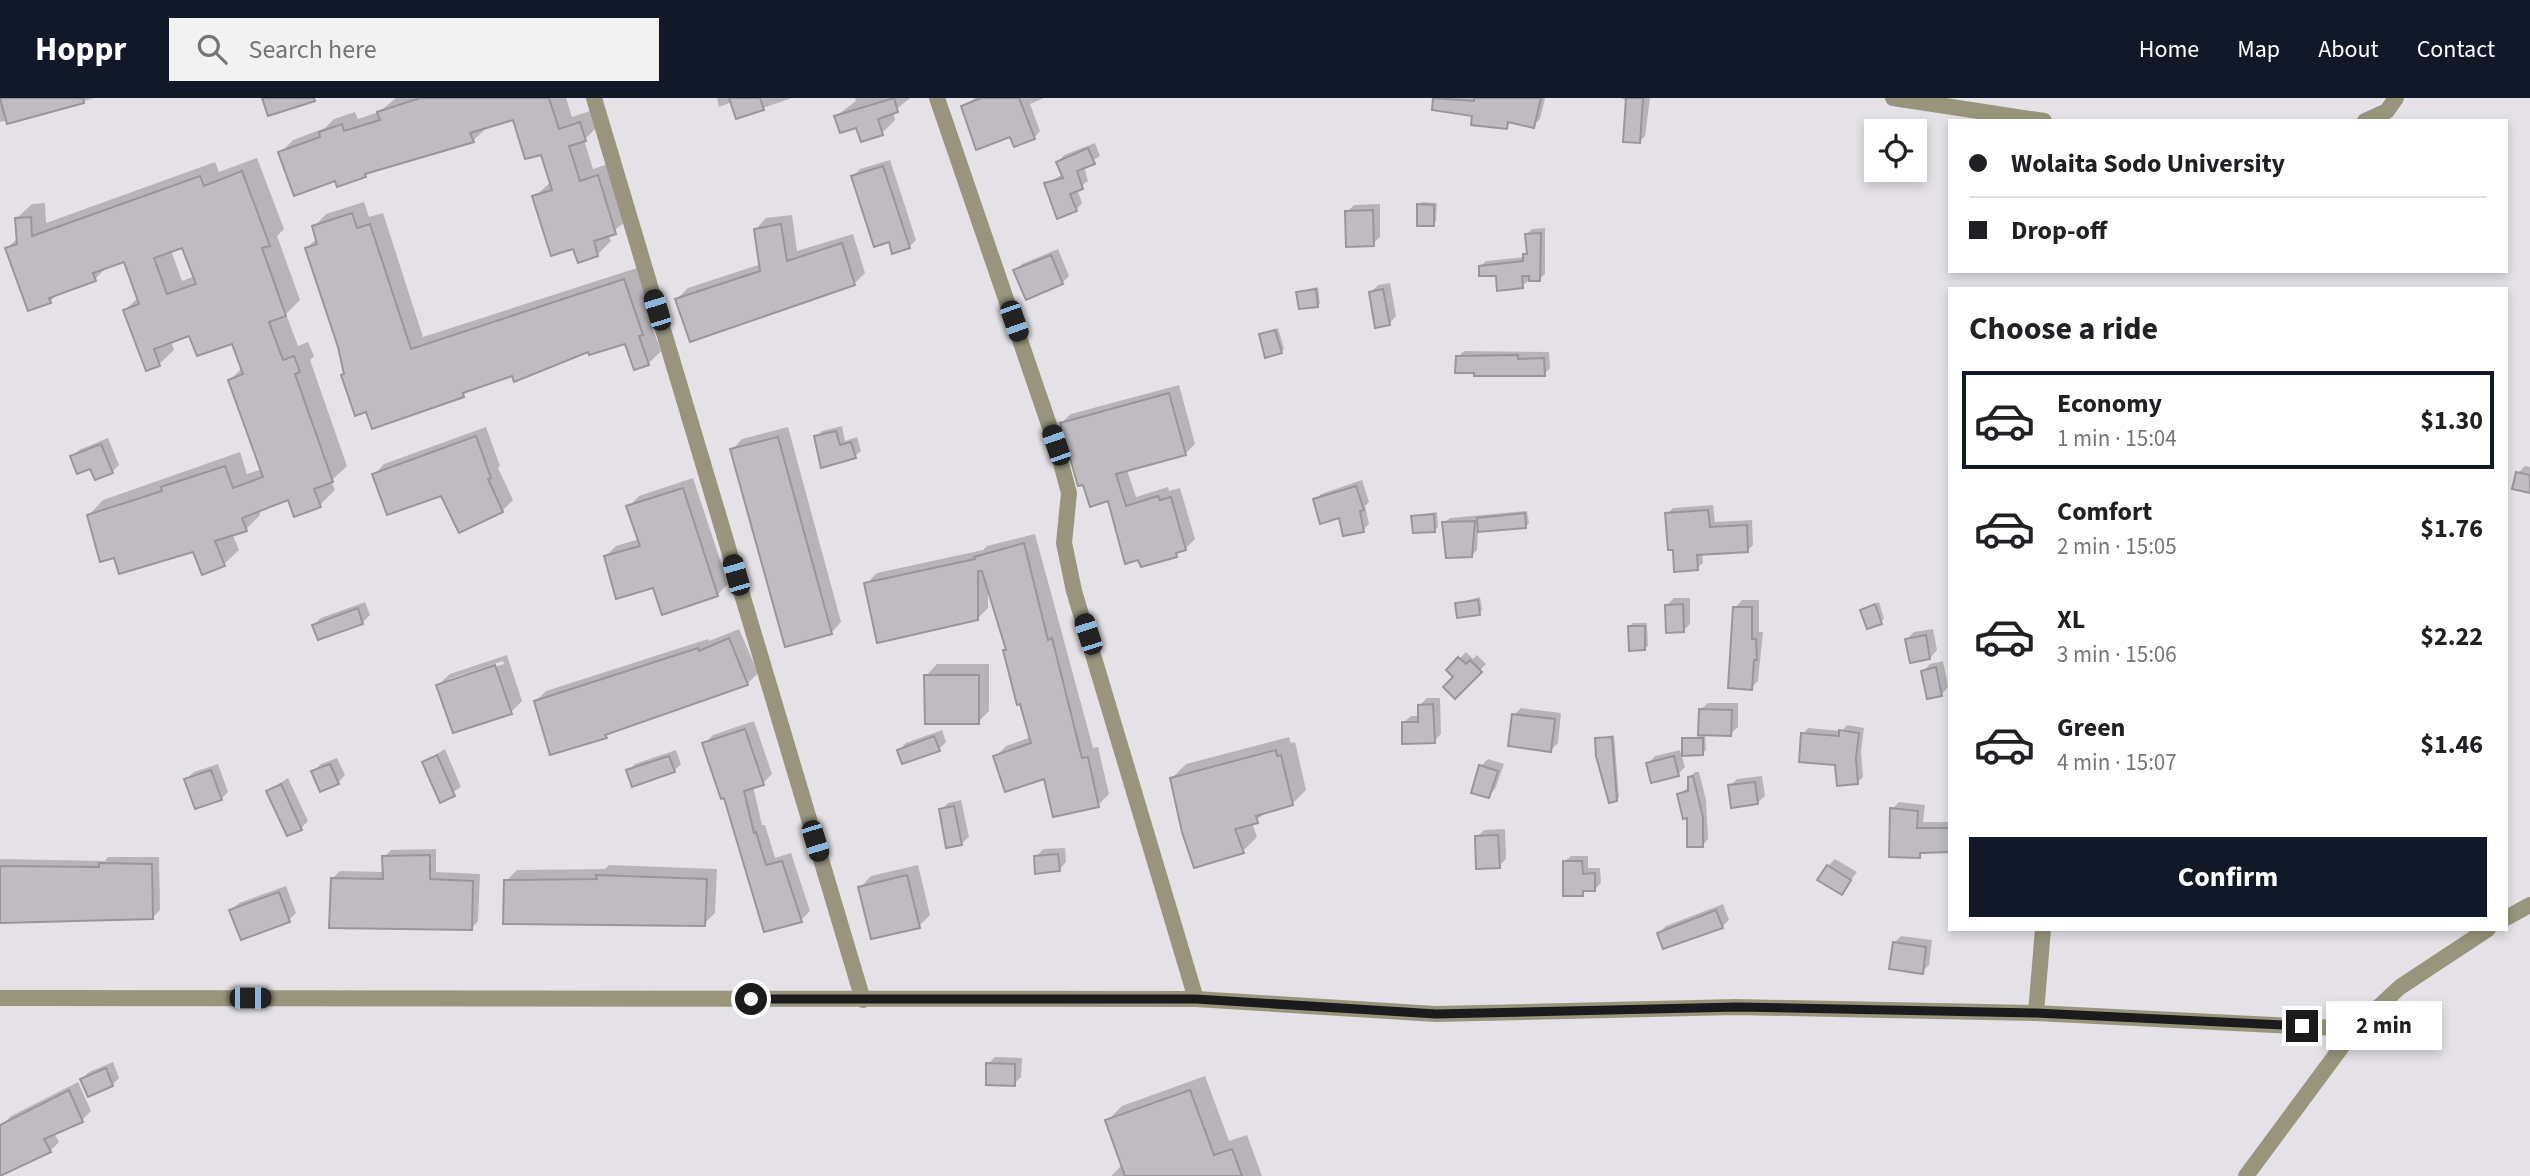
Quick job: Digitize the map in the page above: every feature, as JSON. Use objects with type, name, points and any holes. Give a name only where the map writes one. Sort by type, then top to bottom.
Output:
[{"type":"street","points":[[594,98],[863,1000]]},
{"type":"street","points":[[937,98],[1056,445],[1069,493],[1064,543],[1074,592],[1196,999]]},
{"type":"street","points":[[1893,98],[2031,119]]},
{"type":"street","points":[[2369,119],[2387,111],[2396,98]]},
{"type":"street","points":[[2508,917],[2530,905]]},
{"type":"street","points":[[2036,1013],[2043,931]]},
{"type":"street","points":[[2246,1176],[2355,1028],[2400,987],[2485,931]]},
{"type":"street","points":[[0,998],[1196,999],[1436,1014],[1737,1007],[2036,1013],[2355,1028]]},
{"type":"building","points":[[0,98],[83,98],[84,103],[7,124]]},
{"type":"building","points":[[262,98],[314,98],[315,101],[268,116]]},
{"type":"building","points":[[420,98],[549,98],[559,129],[580,122],[586,141],[569,146],[580,181],[598,175],[616,234],[594,241],[598,256],[578,263],[573,249],[551,256],[532,196],[552,190],[541,155],[525,159],[513,120],[470,133],[474,142],[365,174],[366,177],[337,187],[335,181],[294,196],[278,152],[320,137],[319,132],[342,124],[344,131],[380,120],[377,112]]},
{"type":"building","points":[[729,98],[760,98],[764,110],[736,119]]},
{"type":"building","points":[[894,98],[898,112],[878,119],[883,135],[861,142],[856,128],[840,133],[834,116]]},
{"type":"building","points":[[981,98],[1019,98],[1035,139],[1014,147],[1010,137],[976,150],[961,106]]},
{"type":"building","points":[[1433,98],[1474,101],[1474,98],[1541,98],[1534,128],[1508,122],[1507,129],[1471,125],[1472,116],[1432,110]]},
{"type":"building","points":[[1626,98],[1643,98],[1640,143],[1623,142]]},
{"type":"building","points":[[1088,148],[1095,164],[1077,171],[1083,189],[1070,194],[1077,211],[1057,219],[1044,183],[1063,178],[1056,162]]},
{"type":"building","points":[[883,166],[910,248],[892,254],[889,242],[874,247],[851,176]]},
{"type":"building","points":[[242,171],[270,246],[262,248],[286,316],[269,322],[283,360],[294,356],[300,372],[295,374],[333,482],[314,489],[321,507],[294,517],[288,500],[242,518],[247,531],[215,541],[225,566],[202,575],[193,552],[119,574],[114,558],[100,562],[87,515],[162,491],[161,487],[225,466],[233,488],[263,477],[228,380],[243,374],[232,344],[197,356],[189,336],[154,349],[160,366],[146,371],[123,310],[139,304],[124,262],[93,273],[96,281],[49,298],[51,303],[28,311],[5,248],[17,244],[15,218],[31,217],[32,236],[200,176],[204,186]],"holes":[[[182,248],[196,284],[167,294],[154,258]]]},
{"type":"building","points":[[1417,204],[1434,205],[1434,226],[1417,226]]},
{"type":"building","points":[[1373,210],[1374,246],[1346,247],[1345,211]]},
{"type":"building","points":[[352,213],[357,228],[370,224],[411,349],[624,279],[643,335],[639,336],[649,365],[634,370],[625,344],[589,355],[588,352],[514,382],[512,376],[463,393],[464,397],[372,429],[366,412],[355,416],[341,375],[344,374],[338,347],[305,248],[317,244],[312,226]]},
{"type":"building","points":[[781,224],[787,261],[842,243],[855,285],[690,342],[675,299],[760,271],[754,229]]},
{"type":"building","points":[[1541,233],[1540,281],[1529,281],[1529,276],[1522,276],[1523,288],[1497,291],[1496,276],[1479,276],[1479,266],[1523,261],[1523,254],[1527,254],[1525,234]]},
{"type":"building","points":[[1051,255],[1063,284],[1026,300],[1013,270]]},
{"type":"building","points":[[1316,289],[1318,307],[1299,309],[1296,292]]},
{"type":"building","points":[[1383,289],[1390,325],[1375,328],[1369,292]]},
{"type":"building","points":[[1275,330],[1282,353],[1265,358],[1259,334]]},
{"type":"building","points":[[1518,355],[1518,359],[1544,358],[1545,376],[1474,376],[1474,373],[1455,373],[1456,356]]},
{"type":"building","points":[[1169,393],[1186,455],[1116,474],[1126,506],[1158,496],[1160,500],[1171,497],[1186,550],[1176,553],[1177,557],[1141,567],[1138,560],[1125,564],[1108,501],[1090,507],[1083,485],[1078,486],[1060,423]]},
{"type":"building","points":[[836,431],[840,445],[851,442],[856,458],[821,468],[814,436]]},
{"type":"building","points":[[476,436],[491,478],[488,479],[503,512],[459,533],[441,496],[387,515],[372,474]]},
{"type":"building","points":[[778,437],[832,634],[785,647],[730,449]]},
{"type":"building","points":[[101,444],[113,473],[95,480],[90,469],[77,474],[70,456]]},
{"type":"building","points":[[2516,472],[2530,475],[2530,493],[2512,489]]},
{"type":"building","points":[[1356,486],[1364,510],[1360,511],[1364,532],[1343,536],[1339,518],[1320,524],[1313,499]]},
{"type":"building","points":[[683,488],[718,596],[662,615],[653,588],[616,599],[604,556],[640,546],[626,506]]},
{"type":"building","points":[[1708,510],[1710,527],[1747,525],[1748,552],[1697,555],[1698,570],[1674,572],[1673,550],[1668,550],[1665,513]]},
{"type":"building","points":[[1525,513],[1526,528],[1478,532],[1477,518]]},
{"type":"building","points":[[1434,514],[1435,532],[1413,533],[1411,516]]},
{"type":"building","points":[[1475,521],[1472,557],[1446,558],[1442,522]]},
{"type":"building","points":[[1024,543],[1048,640],[1052,638],[1082,758],[1088,757],[1099,807],[1053,817],[1044,779],[1005,792],[993,756],[1031,743],[1020,704],[1017,705],[1003,650],[1006,650],[982,571],[978,571],[978,620],[877,643],[864,583],[975,559],[974,557]]},
{"type":"building","points":[[1478,600],[1480,615],[1457,618],[1455,603]]},
{"type":"building","points":[[1683,604],[1684,632],[1666,633],[1665,605]]},
{"type":"building","points":[[1875,604],[1882,624],[1867,629],[1860,610]]},
{"type":"building","points":[[1733,607],[1752,607],[1752,639],[1756,639],[1757,660],[1754,660],[1752,690],[1728,688]]},
{"type":"building","points":[[358,608],[363,624],[318,640],[312,625]]},
{"type":"building","points":[[1628,626],[1645,626],[1645,650],[1629,651]]},
{"type":"building","points":[[1926,635],[1930,659],[1910,663],[1905,639]]},
{"type":"building","points":[[729,638],[748,685],[605,735],[607,738],[550,755],[534,701],[698,648],[699,651]]},
{"type":"building","points":[[1458,657],[1466,664],[1470,660],[1482,672],[1455,699],[1443,687],[1453,677],[1446,670]]},
{"type":"building","points":[[495,665],[512,714],[453,733],[436,685]]},
{"type":"building","points":[[1936,667],[1942,696],[1927,699],[1921,671]]},
{"type":"building","points":[[924,675],[979,675],[979,724],[925,724]]},
{"type":"building","points":[[1433,704],[1435,743],[1402,744],[1402,722],[1418,722],[1418,705]]},
{"type":"building","points":[[1699,709],[1732,710],[1731,736],[1698,735]]},
{"type":"building","points":[[1512,714],[1555,719],[1551,752],[1508,746]]},
{"type":"building","points":[[745,729],[764,785],[744,791],[754,833],[756,832],[766,865],[782,861],[802,922],[764,932],[724,798],[721,799],[702,743]]},
{"type":"building","points":[[1839,730],[1859,733],[1856,758],[1858,784],[1837,786],[1835,765],[1799,762],[1801,733],[1839,736]]},
{"type":"building","points":[[934,736],[940,751],[902,764],[897,750]]},
{"type":"building","points":[[1612,737],[1617,801],[1609,803],[1596,756],[1595,738]]},
{"type":"building","points":[[1682,738],[1703,738],[1703,755],[1682,756]]},
{"type":"building","points":[[1276,750],[1277,756],[1281,755],[1293,805],[1256,816],[1258,823],[1235,829],[1244,853],[1194,868],[1182,832],[1170,778]]},
{"type":"building","points":[[437,755],[455,796],[440,803],[422,762]]},
{"type":"building","points":[[669,756],[675,772],[632,787],[626,770]]},
{"type":"building","points":[[1674,756],[1679,776],[1651,783],[1646,763]]},
{"type":"building","points":[[330,764],[339,784],[320,792],[311,771]]},
{"type":"building","points":[[1479,765],[1498,771],[1489,798],[1471,793]]},
{"type":"building","points":[[211,770],[222,800],[195,809],[184,779]]},
{"type":"building","points":[[1693,776],[1703,817],[1703,847],[1687,847],[1687,818],[1683,819],[1677,794],[1688,791],[1688,777]]},
{"type":"building","points":[[1755,782],[1758,804],[1731,808],[1728,785]]},
{"type":"building","points":[[281,784],[302,830],[287,836],[266,791]]},
{"type":"building","points":[[954,806],[962,845],[946,848],[939,809]]},
{"type":"building","points":[[1890,808],[1918,811],[1917,828],[1948,828],[1948,852],[1920,853],[1920,858],[1889,857]]},
{"type":"building","points":[[1498,835],[1500,868],[1476,869],[1475,836]]},
{"type":"building","points":[[1058,854],[1060,871],[1035,874],[1034,856]]},
{"type":"building","points":[[430,855],[430,879],[473,881],[472,930],[329,928],[331,878],[383,879],[382,856]]},
{"type":"building","points":[[1563,861],[1582,861],[1583,874],[1595,873],[1595,891],[1583,891],[1583,896],[1563,896]]},
{"type":"building","points":[[99,863],[152,864],[153,919],[0,923],[0,866],[99,867]]},
{"type":"building","points":[[1827,865],[1851,880],[1842,895],[1817,880]]},
{"type":"building","points":[[596,875],[707,879],[705,926],[503,924],[504,880],[597,879]]},
{"type":"building","points":[[907,875],[920,928],[871,939],[858,887]]},
{"type":"building","points":[[279,892],[290,922],[241,940],[229,910]]},
{"type":"building","points":[[1716,910],[1723,928],[1663,949],[1657,933]]},
{"type":"building","points":[[1893,942],[1926,947],[1923,974],[1889,969]]},
{"type":"building","points":[[986,1063],[1015,1064],[1015,1086],[986,1085]]},
{"type":"building","points":[[106,1068],[113,1086],[88,1097],[80,1079]]},
{"type":"building","points":[[69,1090],[83,1122],[44,1139],[51,1152],[0,1176],[0,1125]]},
{"type":"building","points":[[1190,1090],[1214,1155],[1232,1149],[1242,1176],[1125,1176],[1105,1120]]},
{"type":"route","points":[[751,999],[1196,999],[1436,1014],[1737,1007],[2036,1013],[2302,1026]]}]
